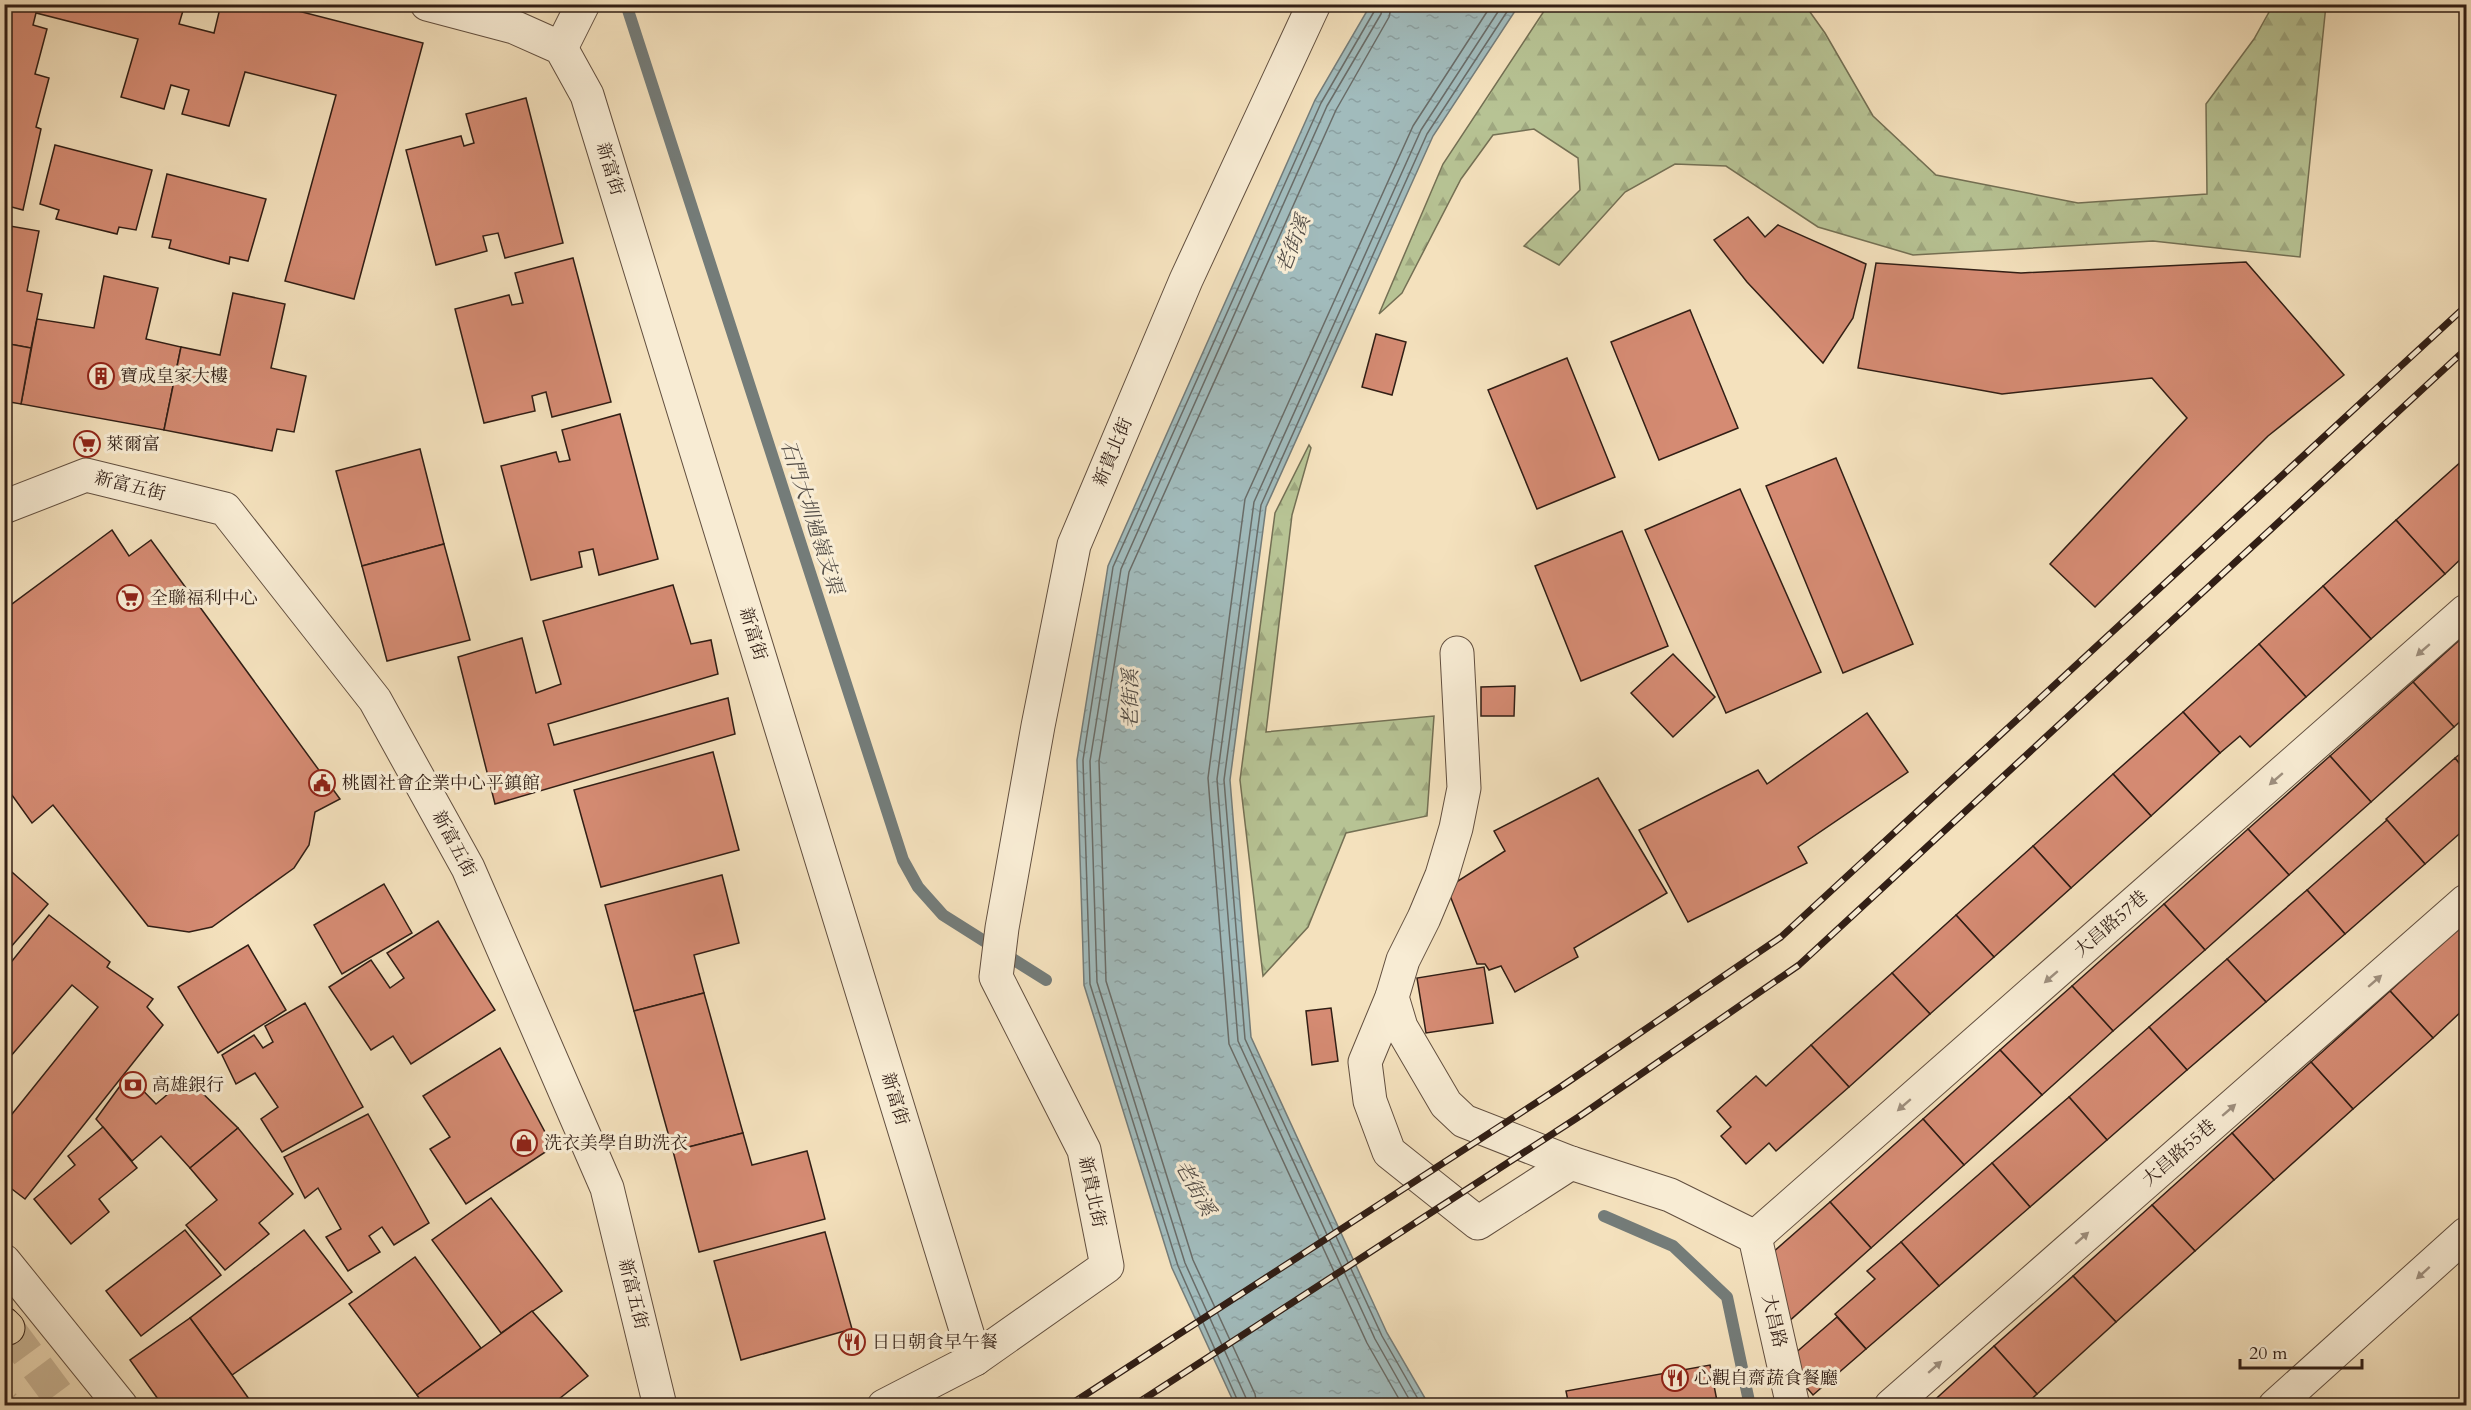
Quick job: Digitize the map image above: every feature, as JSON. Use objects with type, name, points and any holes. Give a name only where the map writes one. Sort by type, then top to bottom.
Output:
[{"type":"street","points":[[427,4],[514,27],[561,48],[583,4]]},
{"type":"street","name":"新貴北街","points":[[975,1359],[1107,1266],[1084,1150],[996,977],[1002,928],[1038,726],[1074,545],[1186,280],[1314,4]]},
{"type":"street","name":"新富街","points":[[561,48],[587,95],[975,1359]]},
{"type":"street","name":"新富五街","points":[[4,507],[86,475],[225,509],[375,700],[468,868],[607,1188],[660,1406]]},
{"type":"street","name":"大昌路57巷","points":[[1755,1237],[2466,611]]},
{"type":"street","points":[[1457,653],[1464,788],[1456,828],[1442,875],[1425,918],[1403,960],[1392,997],[1365,1062],[1370,1101],[1389,1152],[1478,1223],[1570,1163]]},
{"type":"street","name":"大昌路55巷","points":[[1892,1406],[2466,901]]},
{"type":"street","points":[[1392,997],[1401,1027],[1446,1104],[1464,1121],[1570,1163],[1670,1195],[1755,1237]]},
{"type":"street","points":[[2275,1406],[2466,1234]]},
{"type":"street","name":"大昌路","points":[[1755,1237],[1793,1406]]},
{"type":"street","points":[[4,1261],[121,1406]]},
{"type":"street","points":[[884,1406],[975,1359]]},
{"type":"green space","points":[[1548,5],[1805,5],[1825,33],[1873,116],[1936,175],[2078,203],[2207,194],[2206,104],[2254,39],[2273,5],[2326,5],[2300,257],[2153,241],[1913,255],[1818,227],[1726,166],[1675,164],[1625,192],[1559,265],[1524,246],[1580,190],[1578,158],[1534,129],[1493,135],[1461,179],[1402,293],[1379,314],[1443,164]]},
{"type":"green space","points":[[1309,445],[1311,448],[1292,515],[1266,732],[1434,716],[1427,816],[1346,833],[1308,927],[1263,976],[1240,780],[1275,513]]},
{"type":"water","name":"老街溪","points":[[1371,4],[1519,5],[1433,136],[1266,507],[1230,780],[1251,1037],[1387,1333],[1429,1405],[1235,1405],[1172,1268],[1084,985],[1077,760],[1108,566],[1315,100]]},
{"type":"building","points":[[4,4],[185,4],[179,24],[214,33],[221,4],[271,4],[423,43],[354,299],[285,281],[336,95],[245,72],[229,126],[182,114],[189,90],[171,85],[164,109],[121,97],[138,39],[36,13],[33,25],[47,29],[35,74],[49,78],[36,127],[41,129],[23,210],[4,205]]},
{"type":"building","points":[[526,98],[563,243],[505,258],[498,233],[483,236],[487,251],[436,265],[406,150],[461,136],[464,146],[474,143],[466,114]]},
{"type":"building","points":[[55,145],[152,170],[136,230],[119,227],[117,234],[56,219],[59,210],[40,204]]},
{"type":"building","points":[[167,174],[266,199],[248,261],[230,257],[229,264],[169,248],[171,240],[152,237]]},
{"type":"building","points":[[1748,217],[1765,237],[1778,225],[1866,264],[1853,318],[1823,363],[1747,282],[1714,240]]},
{"type":"building","points":[[4,225],[39,231],[27,291],[42,294],[31,348],[4,343]]},
{"type":"building","points":[[573,258],[611,402],[552,417],[546,392],[532,396],[535,411],[484,423],[455,309],[509,295],[512,305],[523,303],[515,273]]},
{"type":"building","points":[[2246,262],[2344,375],[2268,436],[2095,607],[2050,564],[2187,418],[2152,378],[2002,394],[1858,368],[1876,263],[2021,273]]},
{"type":"building","name":"寶成皇家大樓","points":[[104,276],[158,288],[146,339],[181,347],[164,430],[21,404],[37,319],[94,328]]},
{"type":"building","name":"寶成皇家大樓","points":[[233,293],[285,304],[271,368],[306,376],[294,432],[277,429],[272,451],[164,430],[181,347],[220,355]]},
{"type":"building","points":[[1690,310],[1738,428],[1659,460],[1611,342]]},
{"type":"building","points":[[1376,334],[1406,342],[1392,395],[1362,387]]},
{"type":"building","points":[[4,343],[31,348],[21,404],[4,401]]},
{"type":"building","points":[[1567,358],[1615,477],[1537,509],[1488,390]]},
{"type":"building","points":[[620,414],[658,559],[599,575],[593,549],[579,552],[582,567],[531,580],[501,466],[556,452],[559,462],[570,460],[562,430]]},
{"type":"building","points":[[420,449],[444,544],[362,566],[336,471]]},
{"type":"building","points":[[1836,458],[1913,644],[1843,673],[1766,486]]},
{"type":"building","points":[[2464,459],[2466,461],[2466,554],[2445,574],[2396,520]]},
{"type":"building","points":[[1740,489],[1821,672],[1726,713],[1645,530]]},
{"type":"building","points":[[2396,520],[2445,574],[2371,639],[2323,586]]},
{"type":"building","points":[[112,530],[129,556],[151,540],[340,799],[315,812],[309,845],[294,868],[212,927],[189,932],[148,926],[53,805],[32,823],[4,784],[4,610]]},
{"type":"building","points":[[1622,531],[1668,646],[1581,681],[1535,566]]},
{"type":"building","points":[[444,544],[470,640],[387,661],[362,566]]},
{"type":"building","points":[[673,585],[691,644],[711,640],[718,674],[548,724],[554,745],[728,698],[735,734],[495,804],[458,657],[522,638],[536,693],[561,684],[543,621]]},
{"type":"building","points":[[2323,586],[2371,639],[2306,697],[2259,644]]},
{"type":"building","points":[[2466,634],[2466,716],[2454,727],[2413,682]]},
{"type":"building","points":[[2259,644],[2306,697],[2250,747],[2240,736],[2220,753],[2183,712]]},
{"type":"building","points":[[1673,654],[1715,697],[1673,737],[1631,693]]},
{"type":"building","points":[[2413,682],[2454,727],[2371,802],[2330,756]]},
{"type":"building","points":[[1515,686],[1514,716],[1481,716],[1481,687]]},
{"type":"building","points":[[2183,712],[2220,753],[2151,816],[2113,774]]},
{"type":"building","points":[[1867,713],[1908,772],[1798,847],[1807,863],[1688,922],[1639,830],[1758,770],[1767,784]]},
{"type":"building","points":[[2466,749],[2466,772],[2455,758]]},
{"type":"building","points":[[713,752],[739,850],[601,887],[574,790]]},
{"type":"building","points":[[2330,756],[2371,802],[2289,875],[2248,829]]},
{"type":"building","points":[[2455,758],[2466,772],[2466,828],[2425,864],[2386,819]]},
{"type":"building","points":[[2113,774],[2151,816],[2071,888],[2033,846]]},
{"type":"building","points":[[1598,778],[1667,893],[1574,948],[1578,957],[1515,992],[1501,966],[1489,970],[1485,964],[1477,964],[1447,888],[1505,851],[1494,831]]},
{"type":"building","points":[[2387,820],[2425,864],[2345,934],[2307,890]]},
{"type":"building","points":[[2248,829],[2289,875],[2205,950],[2164,904]]},
{"type":"building","points":[[2033,846],[2071,888],[1994,957],[1956,915]]},
{"type":"building","points":[[4,865],[48,904],[4,955]]},
{"type":"building","points":[[722,875],[739,943],[694,955],[704,993],[634,1011],[605,905]]},
{"type":"building","points":[[384,884],[412,933],[342,974],[314,925]]},
{"type":"building","points":[[2307,890],[2345,934],[2266,1002],[2227,959]]},
{"type":"building","points":[[2164,904],[2205,950],[2113,1031],[2072,986]]},
{"type":"building","points":[[49,915],[110,962],[107,967],[153,999],[147,1007],[163,1025],[25,1199],[4,1183],[4,1124],[98,1007],[72,985],[4,1064],[4,971]]},
{"type":"building","points":[[1956,915],[1994,957],[1930,1014],[1892,973]]},
{"type":"building","points":[[438,921],[495,1010],[411,1064],[393,1036],[371,1050],[329,987],[371,960],[390,988],[404,978],[387,953]]},
{"type":"building","points":[[2466,922],[2466,1007],[2433,1038],[2390,991]]},
{"type":"building","points":[[248,945],[286,1010],[218,1053],[178,987]]},
{"type":"building","points":[[2227,959],[2266,1002],[2187,1070],[2149,1027]]},
{"type":"building","points":[[1484,967],[1493,1023],[1426,1033],[1417,978]]},
{"type":"building","points":[[1892,973],[1930,1014],[1849,1087],[1811,1045]]},
{"type":"building","points":[[2072,986],[2113,1031],[2042,1095],[2000,1050]]},
{"type":"building","points":[[2390,991],[2433,1038],[2353,1109],[2311,1062]]},
{"type":"building","points":[[704,993],[743,1133],[673,1151],[634,1011]]},
{"type":"building","points":[[305,1003],[363,1107],[282,1152],[261,1119],[278,1107],[255,1073],[236,1084],[222,1055],[254,1035],[263,1048],[273,1042],[265,1026]]},
{"type":"building","points":[[1331,1008],[1338,1061],[1312,1065],[1306,1011]]},
{"type":"building","points":[[2149,1027],[2187,1070],[2107,1140],[2069,1097]]},
{"type":"building","points":[[1811,1045],[1849,1087],[1776,1151],[1769,1143],[1746,1164],[1721,1136],[1731,1127],[1717,1111],[1756,1076],[1766,1086]]},
{"type":"building","points":[[500,1048],[553,1147],[466,1204],[430,1149],[450,1137],[423,1096]]},
{"type":"building","points":[[2000,1050],[2042,1095],[1964,1165],[1923,1119]]},
{"type":"building","points":[[2311,1062],[2353,1109],[2274,1180],[2232,1133]]},
{"type":"building","points":[[128,1075],[156,1104],[187,1078],[238,1128],[190,1168],[161,1136],[132,1161],[96,1119]]},
{"type":"building","points":[[2069,1097],[2107,1140],[2030,1207],[1992,1163]]},
{"type":"building","points":[[368,1114],[429,1223],[394,1245],[382,1227],[369,1236],[380,1252],[348,1271],[326,1237],[341,1229],[318,1188],[305,1198],[284,1157]]},
{"type":"building","points":[[1923,1119],[1964,1165],[1871,1248],[1830,1202]]},
{"type":"building","points":[[103,1127],[137,1168],[99,1199],[109,1212],[71,1244],[34,1199],[75,1165],[68,1156]]},
{"type":"building","points":[[238,1128],[293,1194],[259,1223],[269,1234],[225,1270],[186,1225],[217,1200],[190,1168]]},
{"type":"building","points":[[743,1133],[752,1165],[807,1151],[825,1219],[699,1252],[673,1151]]},
{"type":"building","points":[[2232,1133],[2274,1180],[2195,1251],[2152,1205]]},
{"type":"building","points":[[1992,1163],[2030,1207],[1939,1286],[1901,1242]]},
{"type":"building","points":[[491,1198],[562,1291],[501,1333],[432,1240]]},
{"type":"building","points":[[1830,1202],[1871,1248],[1787,1323],[1754,1269]]},
{"type":"building","points":[[2152,1205],[2195,1251],[2116,1322],[2073,1276]]},
{"type":"building","points":[[185,1230],[221,1275],[141,1336],[106,1291]]},
{"type":"building","points":[[304,1230],[352,1292],[232,1375],[190,1318]]},
{"type":"building","points":[[825,1232],[852,1329],[741,1360],[714,1261]]},
{"type":"building","points":[[1901,1242],[1939,1286],[1866,1349],[1835,1314],[1875,1279],[1867,1271]]},
{"type":"building","points":[[415,1257],[481,1348],[417,1395],[349,1304]]},
{"type":"building","points":[[2073,1276],[2116,1322],[2037,1394],[1994,1346]]},
{"type":"building","points":[[532,1311],[588,1376],[550,1406],[424,1406],[417,1395]]},
{"type":"building","points":[[1837,1317],[1866,1349],[1813,1395],[1785,1362]]},
{"type":"building","points":[[190,1318],[254,1406],[163,1406],[130,1360]]},
{"type":"building","points":[[1994,1346],[2037,1394],[2024,1406],[1928,1406]]},
{"type":"building","name":"心觀自齋蔬食餐廳","points":[[1710,1365],[1718,1406],[1569,1406],[1566,1391]]},
{"type":"waterway","name":"石門大圳過嶺支渠","points":[[626,4],[903,860],[918,887],[943,915],[1046,980]]},
{"type":"waterway","name":"石門大圳過嶺支渠","points":[[1604,1216],[1673,1246],[1727,1297],[1750,1406]]},
{"type":"tunnel","points":[[8,1328],[66,1406]]},
{"type":"railway","points":[[1068,1406],[1562,1086],[1781,937],[2466,306]]},
{"type":"railway","points":[[1133,1406],[1580,1116],[1799,965],[2466,349]]},
{"type":"place","name":"寶成皇家大樓","points":[[101,376]]},
{"type":"place","name":"萊爾富","points":[[87,444]]},
{"type":"place","name":"全聯福利中心","points":[[130,598]]},
{"type":"place","name":"桃園社會企業中心平鎮館","points":[[322,783]]},
{"type":"place","name":"高雄銀行","points":[[133,1085]]},
{"type":"place","name":"洗衣美學自助洗衣","points":[[524,1143]]},
{"type":"place","name":"日日朝食早午餐","points":[[852,1342]]},
{"type":"place","name":"心觀自齋蔬食餐廳","points":[[1675,1378]]}]
